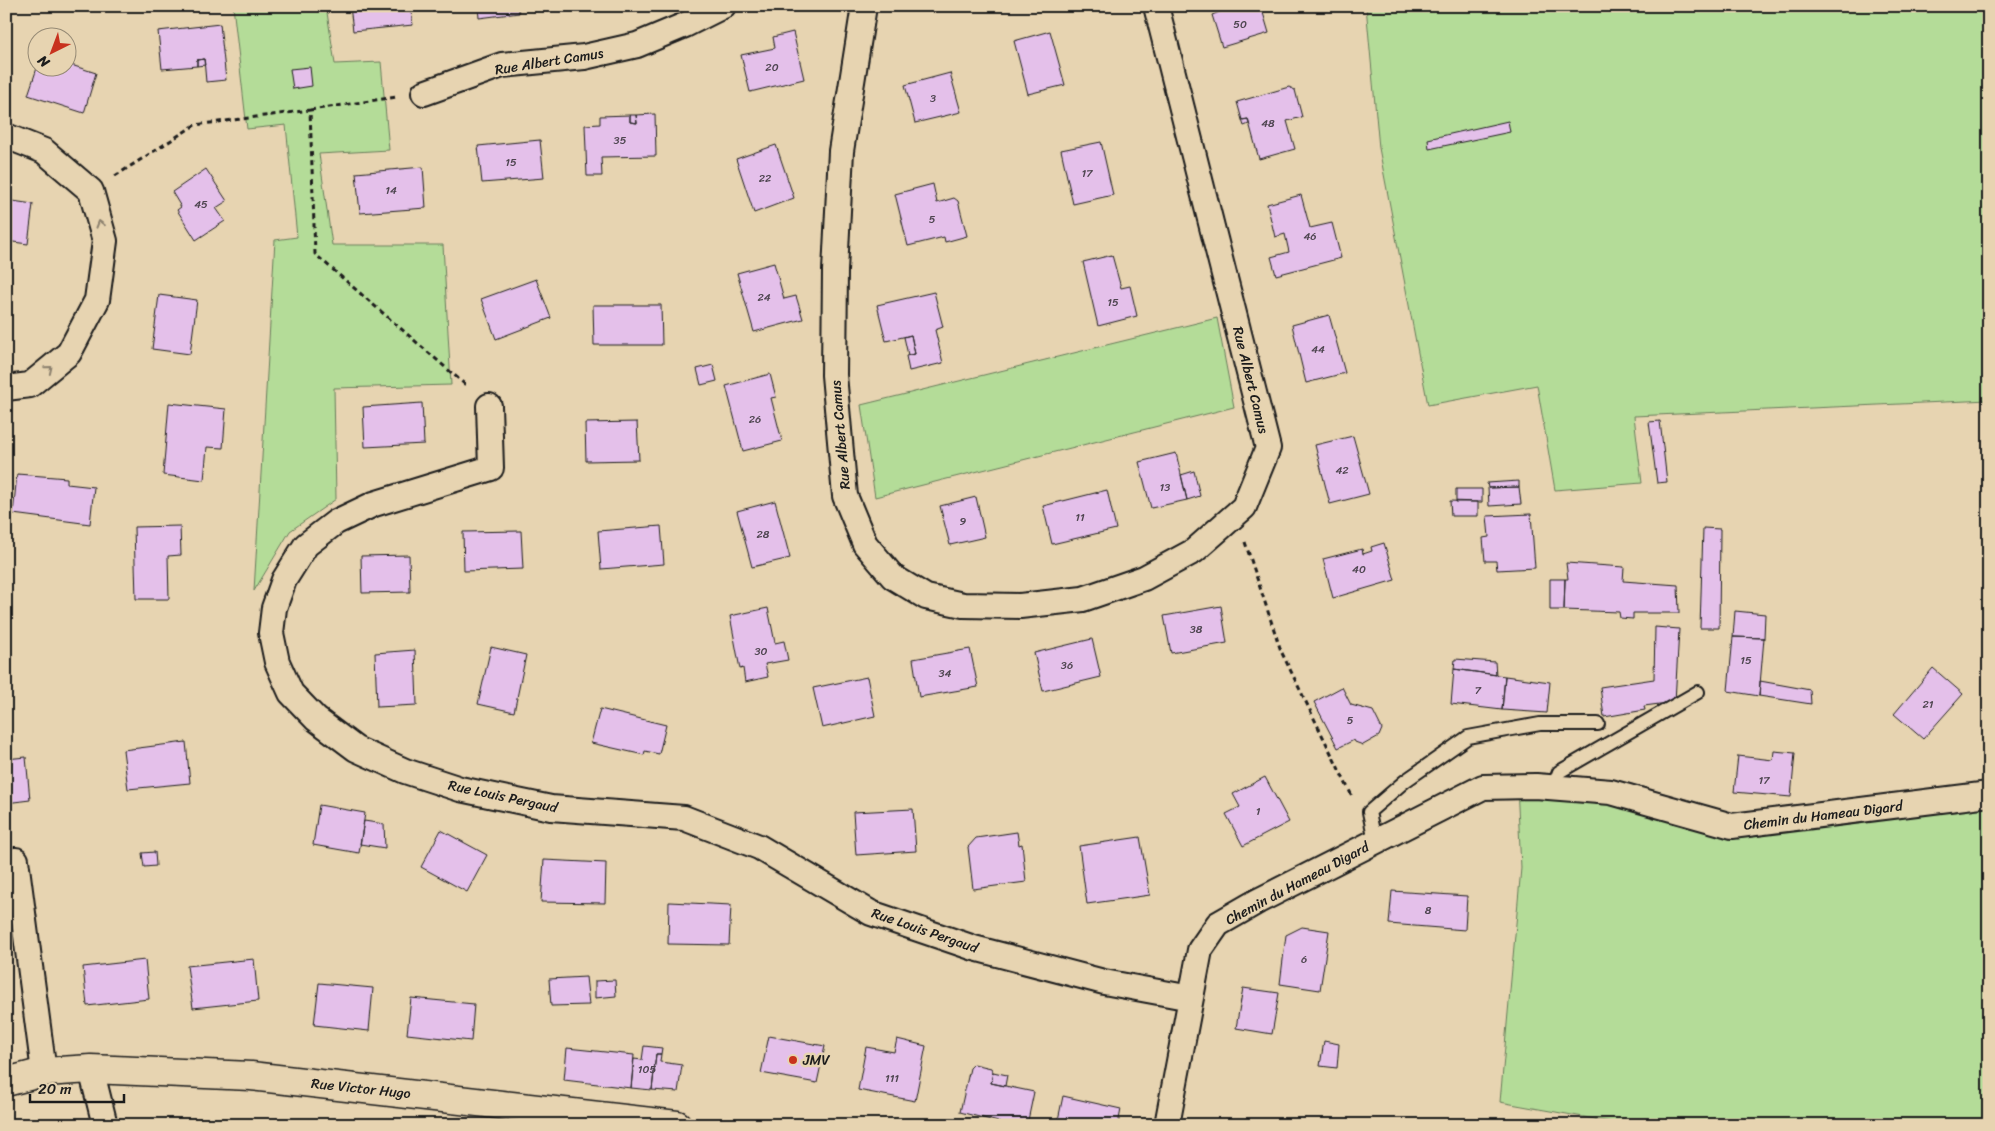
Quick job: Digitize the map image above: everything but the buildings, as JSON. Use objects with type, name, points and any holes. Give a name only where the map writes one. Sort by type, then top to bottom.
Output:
[{"type":"main road","name":"Rue Victor Hugo","points":[[6,1082],[44,1072],[91,1069],[251,1076],[677,1125]]},
{"type":"street","name":"Rue Albert Camus","points":[[424,94],[502,65],[584,57],[637,45],[685,25],[723,6]]},
{"type":"street","name":"Rue Albert Camus","points":[[864,6],[841,151],[835,271],[834,375],[845,496],[865,544],[893,576],[926,597],[962,605],[1020,606],[1083,599],[1144,578],[1194,550],[1244,507],[1268,448],[1156,6]]},
{"type":"street","points":[[6,136],[44,151],[91,191],[105,240],[97,300],[69,353],[30,385],[6,388]]},
{"type":"street","name":"Rue Louis Pergaud","points":[[489,406],[491,468],[374,504],[336,522],[306,546],[284,580],[274,608],[271,633],[277,662],[291,693],[316,719],[356,748],[405,770],[460,789],[550,808],[684,818],[759,847],[871,913],[983,950],[1104,982],[1191,998]]},
{"type":"street","name":"Chemin du Hameau Digard","points":[[1167,1125],[1200,950],[1218,924],[1258,901],[1483,787],[1553,788],[1611,792],[1732,826],[1989,794]]},
{"type":"street","points":[[16,860],[44,1072]]},
{"type":"street","points":[[91,1069],[104,1125]]},
{"type":"lane","points":[[1553,788],[1559,772],[1698,692]]},
{"type":"lane","name":"Chemin du Hameau Digard","points":[[1375,841],[1369,812],[1405,781],[1468,737],[1540,724],[1598,724]]},
{"type":"path","points":[[6,14],[6,30]]},
{"type":"path","points":[[91,191],[195,125],[424,94]]},
{"type":"path","points":[[310,110],[315,254],[489,406]]},
{"type":"path","points":[[1236,514],[1281,651],[1375,841]]},
{"type":"green space","points":[[233,6],[326,6],[335,64],[381,62],[389,150],[319,154],[332,245],[443,245],[451,385],[334,388],[336,499],[290,531],[254,591],[275,240],[297,237],[286,125],[247,129]]},
{"type":"green space","points":[[1366,6],[1989,6],[1989,400],[1634,416],[1642,483],[1555,490],[1537,385],[1428,405],[1379,148]]},
{"type":"green space","points":[[1217,318],[1234,407],[875,497],[861,405]]},
{"type":"green space","points":[[1517,786],[1732,826],[1989,794],[1989,1125],[1628,1125],[1500,1102],[1521,868]]},
{"type":"place","name":"JMV","points":[[793,1060]]}]
